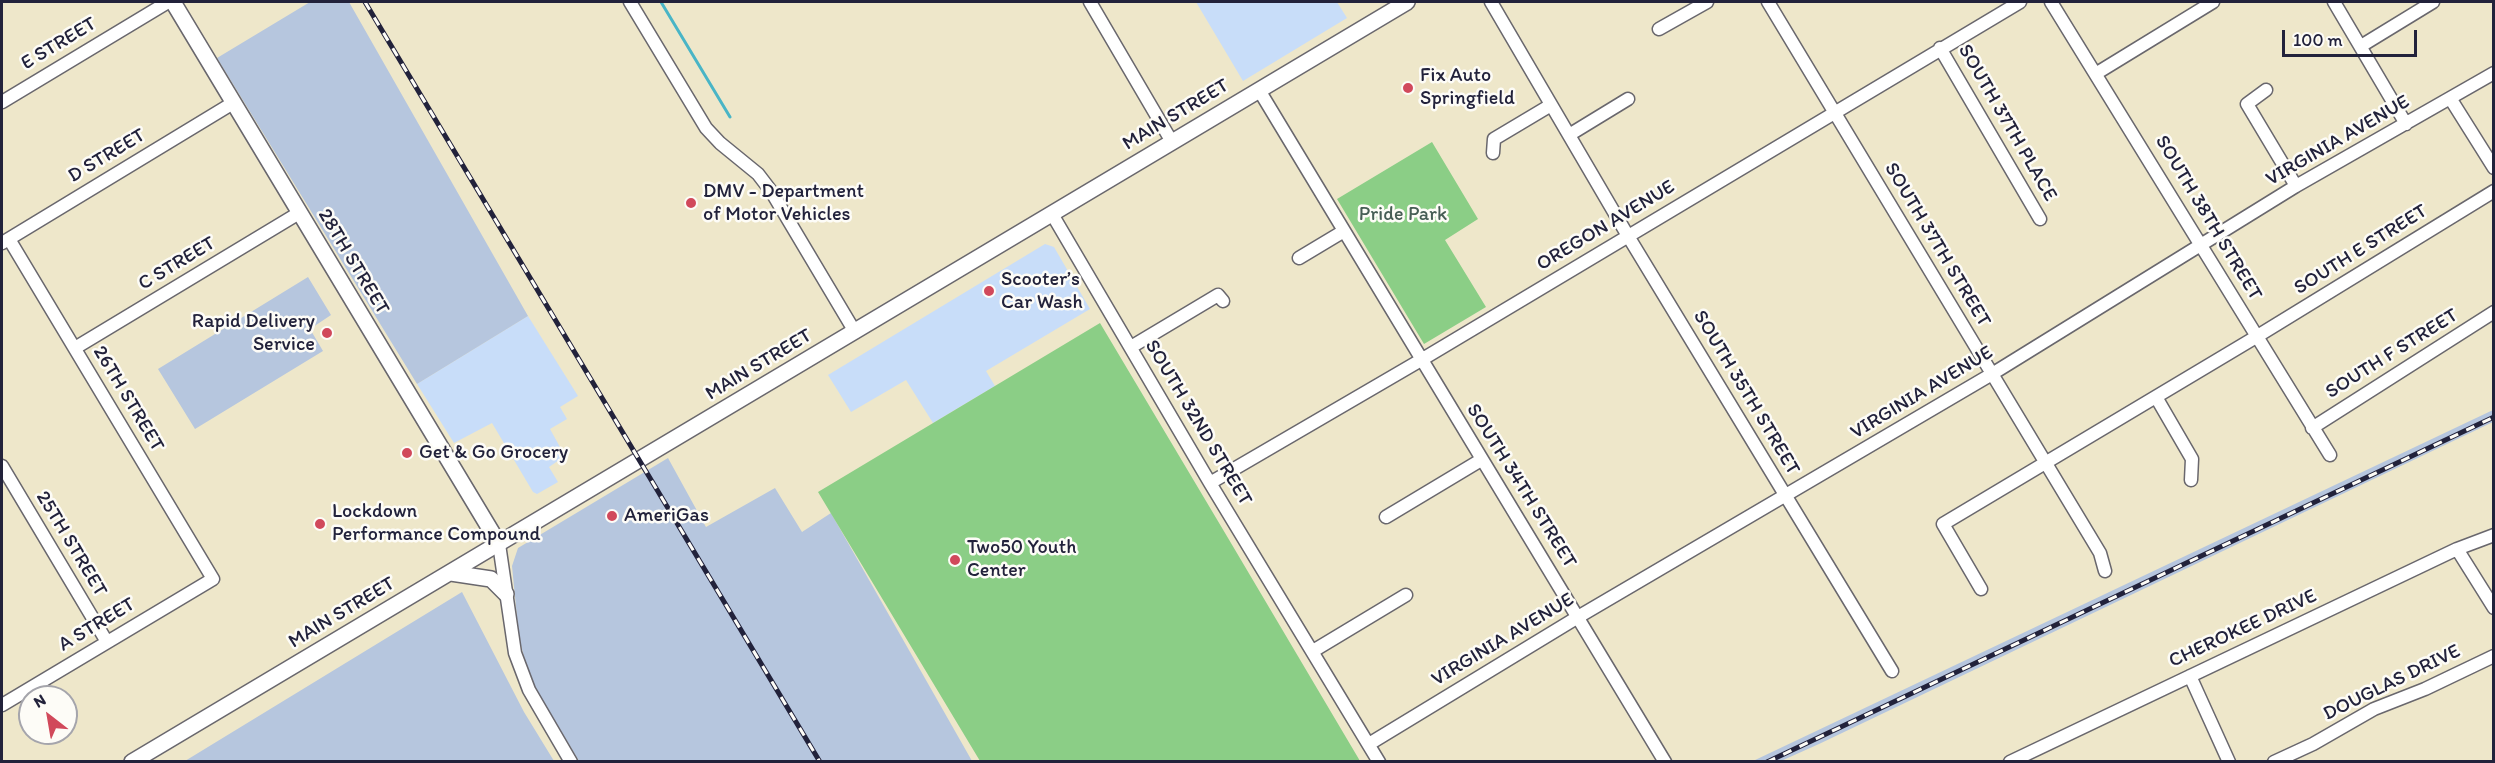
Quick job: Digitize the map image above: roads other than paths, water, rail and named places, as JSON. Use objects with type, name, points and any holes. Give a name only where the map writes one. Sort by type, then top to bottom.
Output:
[{"type":"main road","name":"28TH STREET","points":[[171,2],[499,544]]},
{"type":"main road","name":"MAIN STREET","points":[[132,762],[1407,2]]},
{"type":"main road","points":[[451,573],[491,579],[506,594]]},
{"type":"street","name":"E STREET","points":[[2,102],[171,2]]},
{"type":"street","points":[[630,2],[706,128],[720,143],[758,174],[771,191],[855,332]]},
{"type":"street","points":[[1090,2],[1172,142]]},
{"type":"street","name":"SOUTH 35TH STREET","points":[[1491,2],[1628,236],[1892,671]]},
{"type":"street","points":[[1659,29],[1707,2]]},
{"type":"street","name":"SOUTH 37TH STREET","points":[[1768,2],[2046,461],[2100,553],[2105,571]]},
{"type":"street","name":"OREGON AVENUE","points":[[1210,483],[1421,360],[1834,111],[2020,2]]},
{"type":"street","name":"SOUTH 38TH STREET","points":[[2051,2],[2203,245],[2256,337],[2330,455]]},
{"type":"street","points":[[2097,73],[2213,2]]},
{"type":"street","points":[[2334,2],[2406,124]]},
{"type":"street","points":[[2361,46],[2433,2]]},
{"type":"street","name":"SOUTH 37TH PLACE","points":[[1940,48],[2040,219]]},
{"type":"street","name":"VIRGINIA AVENUE","points":[[1369,744],[1578,617],[1992,374],[2296,186],[2493,73]]},
{"type":"street","name":"SOUTH 34TH STREET","points":[[1259,90],[1665,762]]},
{"type":"street","points":[[2266,90],[2247,104],[2296,186]]},
{"type":"street","points":[[2450,98],[2493,168]]},
{"type":"street","points":[[1569,135],[1628,99]]},
{"type":"street","name":"D STREET","points":[[5,241],[233,103]]},
{"type":"street","points":[[1493,153],[1494,139],[1551,105]]},
{"type":"street","name":"SOUTH E STREET","points":[[1981,588],[1943,524],[2256,337],[2493,191]]},
{"type":"street","name":"C STREET","points":[[75,348],[299,213]]},
{"type":"street","name":"SOUTH 32ND STREET","points":[[1052,213],[1210,483],[1379,762]]},
{"type":"street","points":[[1299,258],[1344,231]]},
{"type":"street","name":"26TH STREET","points":[[5,241],[75,348],[213,579]]},
{"type":"street","points":[[1131,347],[1218,295],[1223,301]]},
{"type":"street","name":"SOUTH F STREET","points":[[2312,428],[2493,312]]},
{"type":"street","points":[[2156,397],[2192,459],[2191,480]]},
{"type":"street","points":[[1386,516],[1481,460]]},
{"type":"street","name":"25TH STREET","points":[[2,466],[107,642]]},
{"type":"street","name":"CHEROKEE DRIVE","points":[[2010,762],[2457,549],[2493,535]]},
{"type":"street","points":[[499,544],[515,654],[524,678],[571,762]]},
{"type":"street","points":[[2457,549],[2493,608]]},
{"type":"street","name":"A STREET","points":[[2,705],[213,579]]},
{"type":"street","points":[[1313,651],[1406,595]]},
{"type":"street","name":"DOUGLAS DRIVE","points":[[2274,762],[2313,744],[2374,709],[2425,689],[2493,656]]},
{"type":"street","points":[[2190,676],[2229,762]]},
{"type":"waterway","points":[[661,2],[730,117]]},
{"type":"railway","points":[[365,2],[820,762]]},
{"type":"railway","points":[[1767,762],[2494,417]]},
{"type":"place","name":"Fix Auto Springfield","points":[[1408,88]]},
{"type":"place","name":"DMV - Department of Motor Vehicles","points":[[691,203]]},
{"type":"place","name":"Scooter’s Car Wash","points":[[989,291]]},
{"type":"place","name":"Rapid Delivery Service","points":[[327,333]]},
{"type":"place","name":"Get & Go Grocery","points":[[407,453]]},
{"type":"place","name":"AmeriGas","points":[[612,516]]},
{"type":"place","name":"Lockdown Performance Compound","points":[[320,524]]},
{"type":"place","name":"Two50 Youth Center","points":[[955,560]]},
{"type":"park label","name":"Pride Park","points":[[1403,215]]}]
